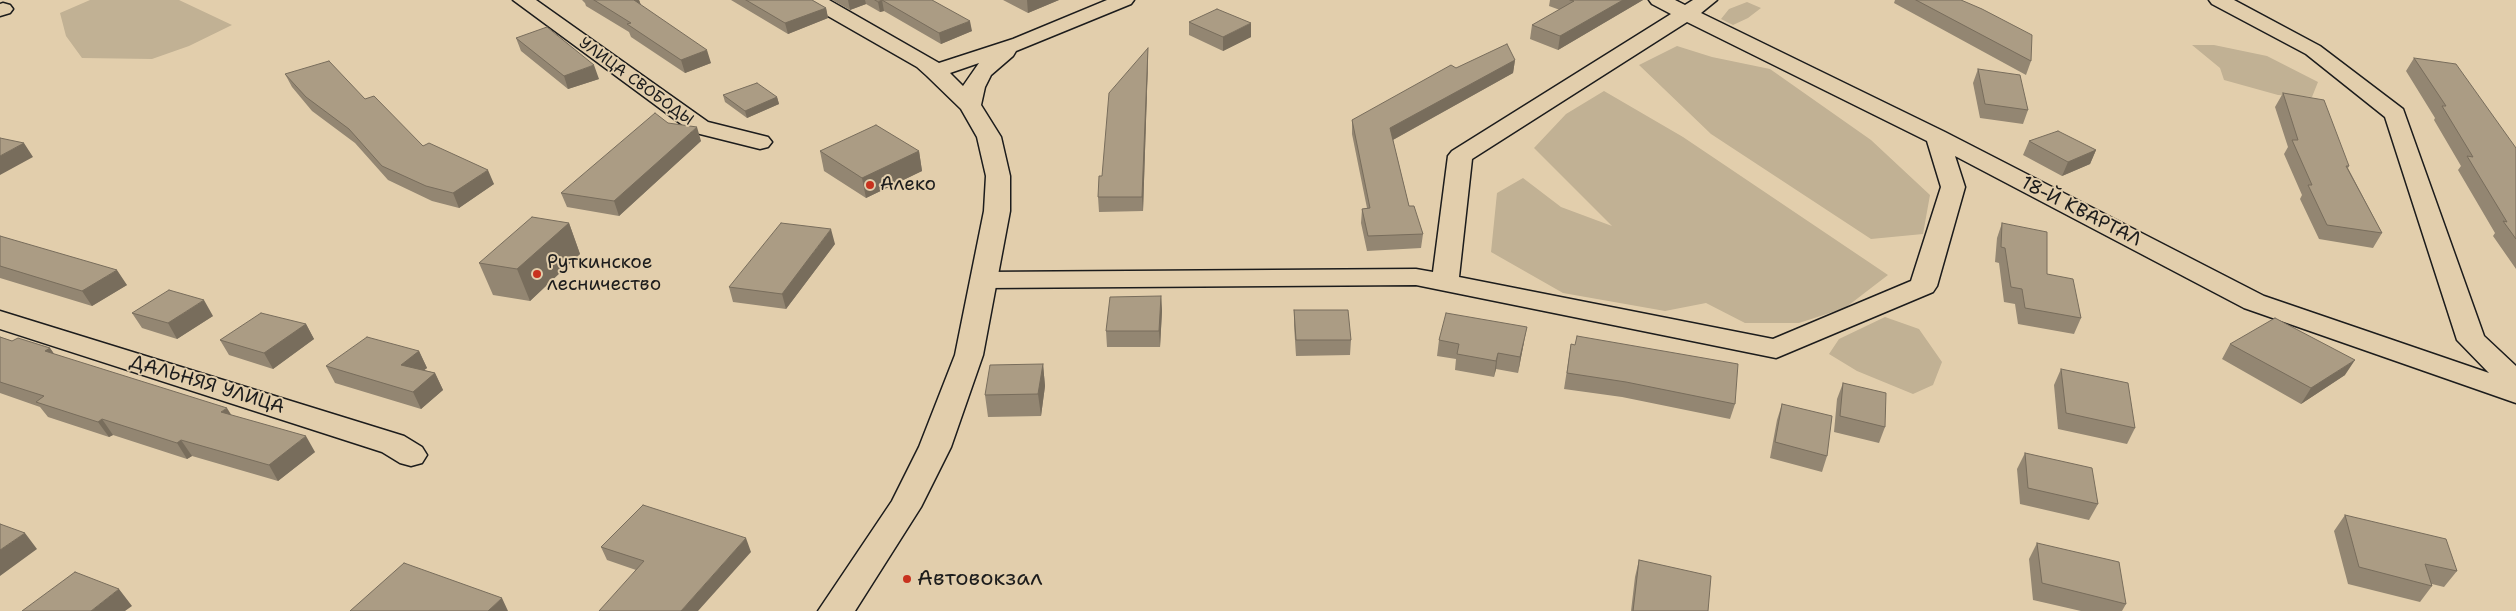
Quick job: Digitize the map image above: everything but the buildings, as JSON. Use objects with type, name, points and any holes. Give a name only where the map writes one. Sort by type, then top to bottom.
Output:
[{"type":"street","name":"УЛИЦА СВОБОДЫ","points":[[523,0],[700,127],[760,142]]},
{"type":"street","points":[[814,0],[925,62],[935,71],[970,105],[989,137],[998,176],[997,211],[969,355],[935,447],[905,507],[836,611]]},
{"type":"street","name":"18-Й КВАРТАЛ","points":[[1659,0],[1937,138],[2254,302],[2516,393]]},
{"type":"street","points":[[1445,283],[1460,156],[1685,12],[1707,0]]},
{"type":"street","points":[[2219,0],[2313,50],[2395,114],[2471,340],[2516,382]]},
{"type":"street","points":[[935,71],[1020,43],[1115,1]]},
{"type":"street","points":[[970,105],[974,87],[982,72],[997,58],[1020,43]]},
{"type":"street","points":[[985,280],[1416,277],[1776,349],[1923,286],[1953,187],[1937,138]]},
{"type":"street","name":"ДАЛЬНЯЯ УЛИЦА","points":[[0,320],[393,444],[411,455]]},
{"type":"shaded area","points":[[90,0],[179,0],[232,25],[189,46],[152,59],[82,58],[66,36],[60,13]]},
{"type":"shaded area","points":[[1747,2],[1761,8],[1748,18],[1733,25],[1721,19],[1729,9]]},
{"type":"shaded area","points":[[2192,45],[2214,45],[2267,56],[2318,82],[2312,97],[2278,95],[2224,80],[2220,68]]},
{"type":"shaded area","points":[[1677,46],[1712,57],[1770,69],[1871,140],[1930,195],[1923,234],[1871,239],[1711,134],[1639,65]]},
{"type":"shaded area","points":[[1604,91],[1683,137],[1888,275],[1845,308],[1799,323],[1745,323],[1706,303],[1665,311],[1563,293],[1491,252],[1497,193],[1523,178],[1561,207],[1612,226],[1534,148],[1566,114]]},
{"type":"shaded area","points":[[1885,317],[1919,329],[1942,362],[1933,385],[1913,394],[1857,371],[1829,354],[1839,339]]},
{"type":"place","name":"Алеко","points":[[870,185]]},
{"type":"place","name":"Руткинское лесничество","points":[[537,274]]},
{"type":"place","name":"Автовокзал","points":[[907,579]]}]
